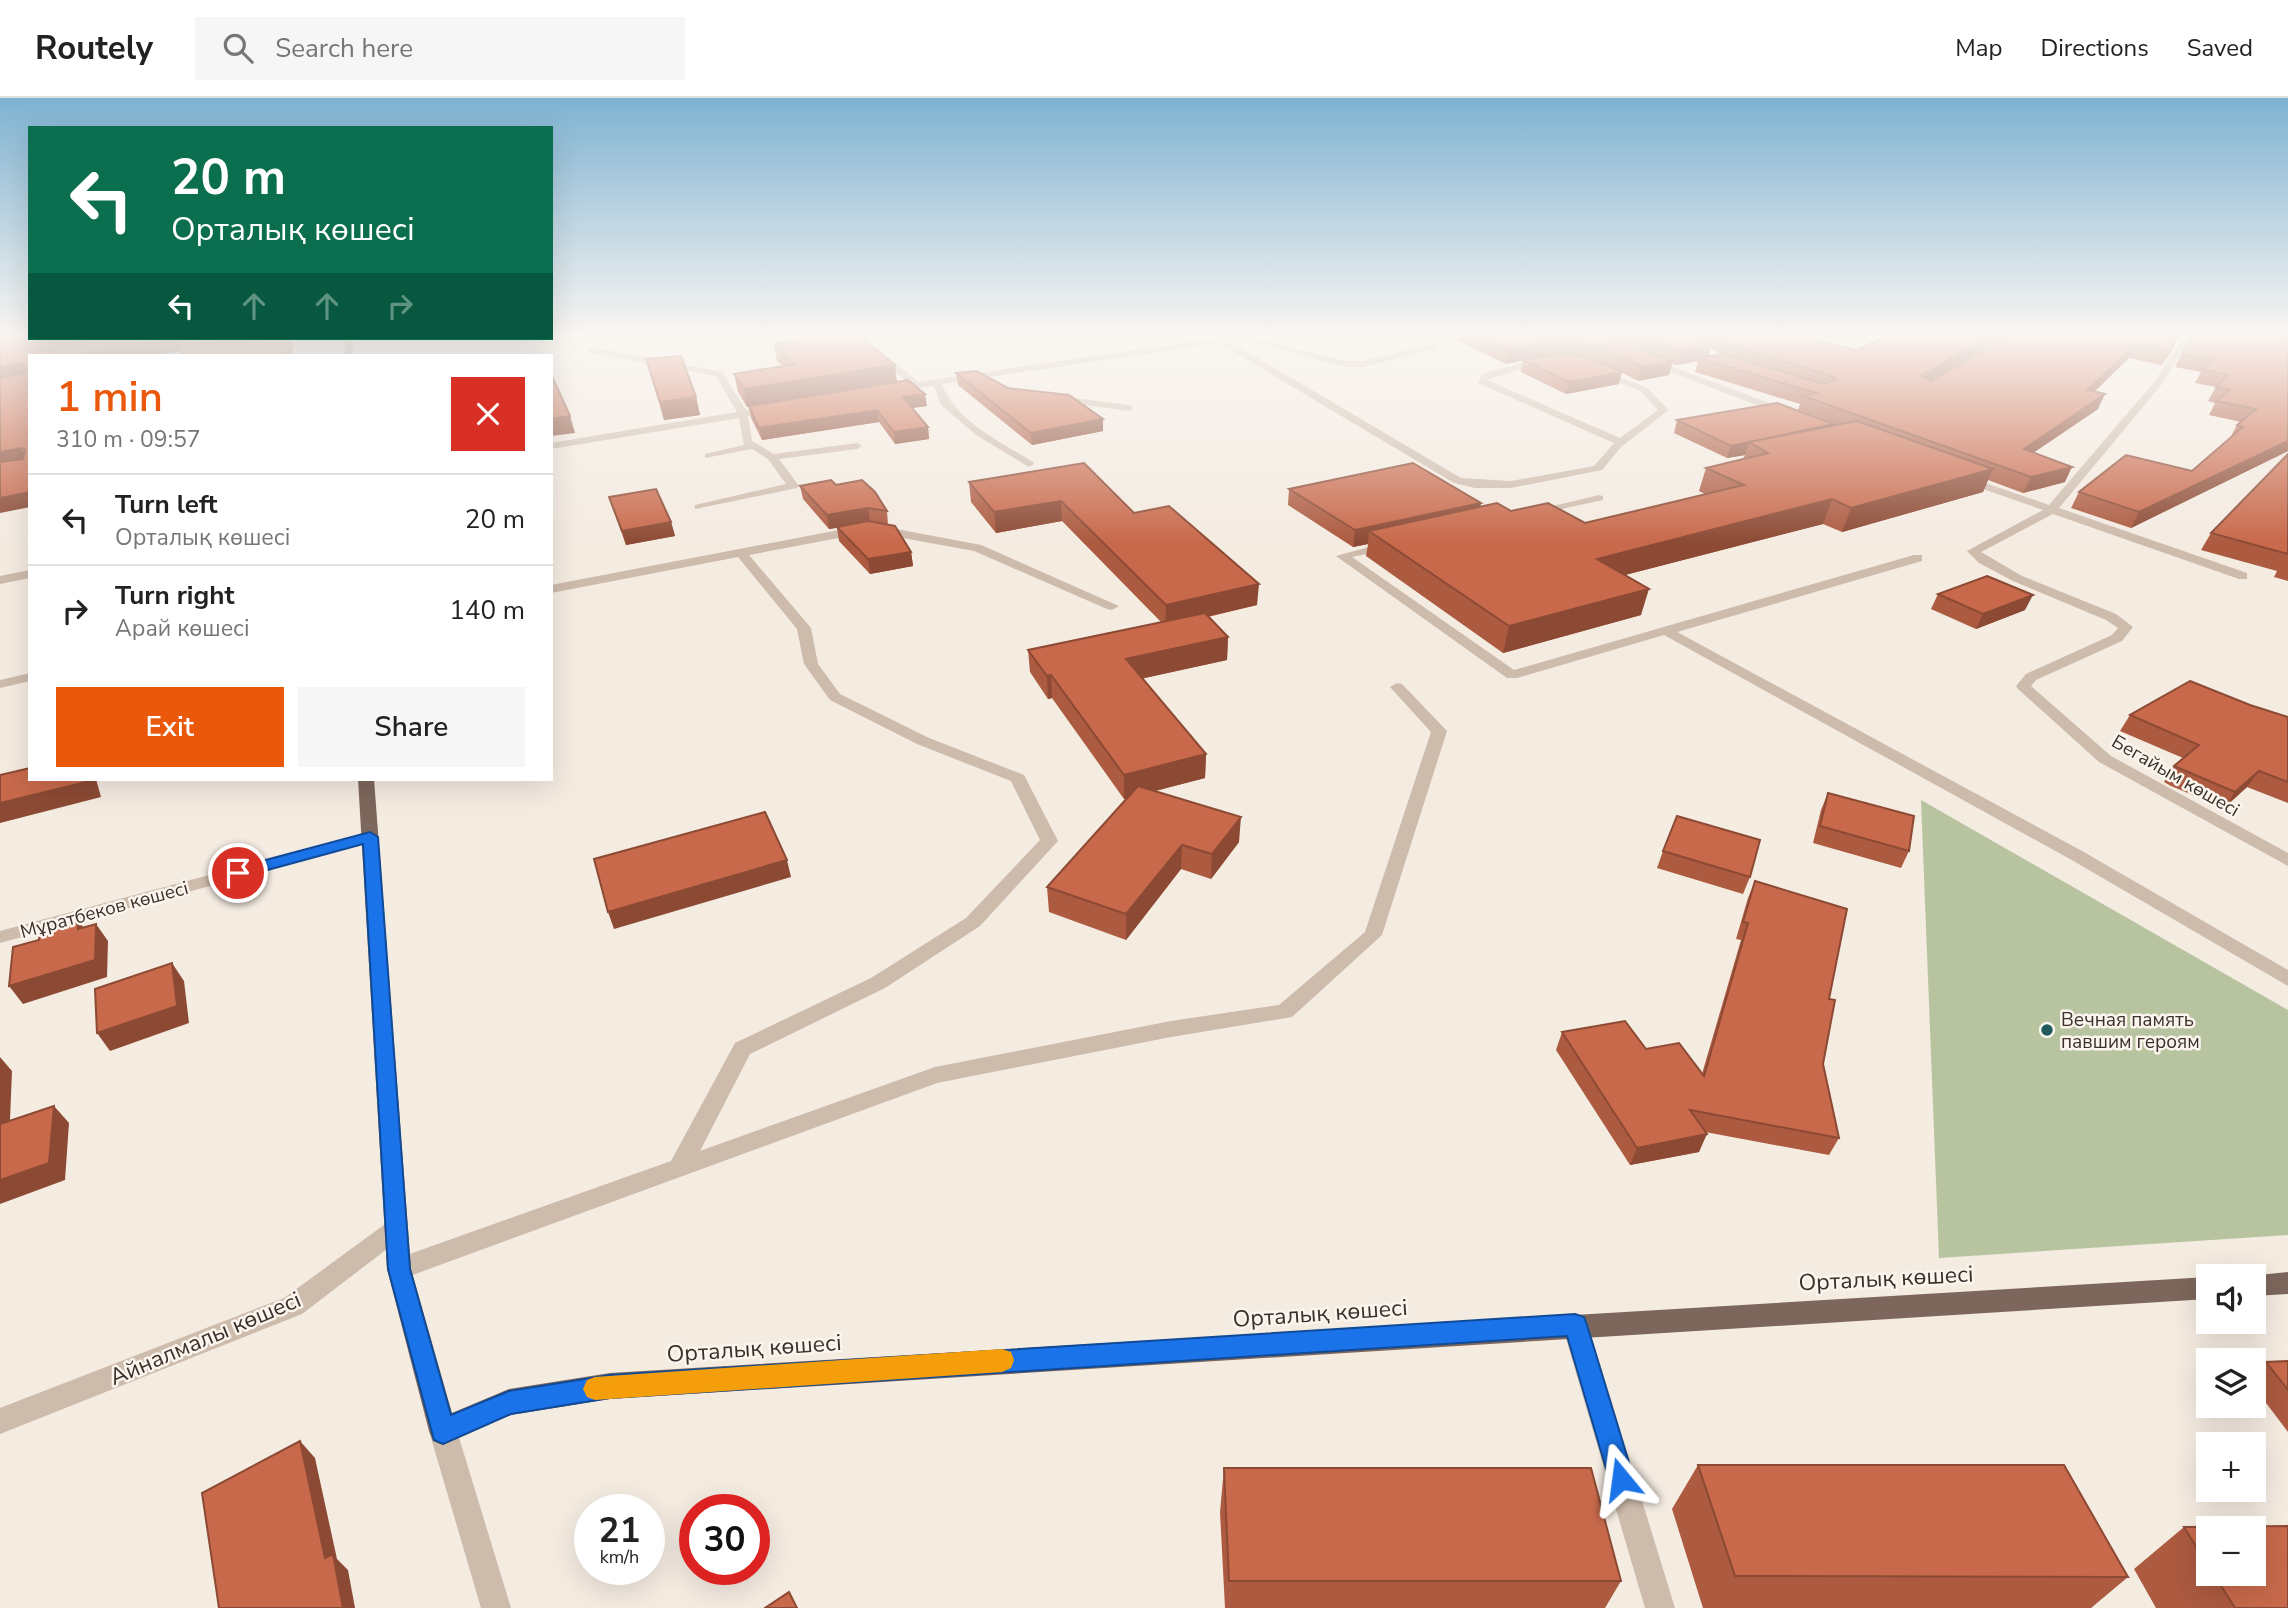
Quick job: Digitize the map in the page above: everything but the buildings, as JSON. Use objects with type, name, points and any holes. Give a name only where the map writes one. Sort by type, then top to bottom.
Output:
[{"type":"main road","points":[[366,781],[399,1269],[443,1432]]},
{"type":"main road","points":[[2266,1284],[2288,1283]]},
{"type":"main road","name":"Орталық көшесі","points":[[443,1432],[509,1402],[610,1387],[1575,1325],[2196,1289]]},
{"type":"street","points":[[698,507],[793,486],[772,457],[747,442],[743,413],[737,402]]},
{"type":"street","points":[[944,402],[980,433],[1029,464]]},
{"type":"street","points":[[1085,402],[1129,408]]},
{"type":"street","points":[[1326,402],[1458,481],[1473,485],[1503,486],[1598,468],[1621,442],[1664,410],[1656,402]]},
{"type":"street","points":[[1530,402],[1621,442]]},
{"type":"street","points":[[1759,402],[1801,418]]},
{"type":"street","points":[[2050,511],[2142,402]]},
{"type":"street","points":[[553,446],[783,407]]},
{"type":"street","points":[[709,456],[752,446]]},
{"type":"street","points":[[772,457],[857,446]]},
{"type":"street","points":[[1951,474],[2050,511],[2243,576]]},
{"type":"street","points":[[1518,516],[1599,498]]},
{"type":"street","name":"Бегайым көшесі","points":[[2050,511],[1973,551],[1979,558],[2002,570],[2111,617],[2126,627],[2117,638],[2031,677],[2023,686],[2105,759],[2288,860]]},
{"type":"street","points":[[553,589],[870,528],[977,548],[1112,606]]},
{"type":"street","points":[[1409,541],[1342,556],[1513,675],[1918,558]]},
{"type":"street","points":[[680,1166],[742,1049],[878,983],[973,922],[1049,841],[1018,778],[923,741],[835,696],[811,664],[804,628],[741,553]]},
{"type":"street","points":[[0,580],[28,574]]},
{"type":"street","points":[[1668,632],[2076,855],[2288,979]]},
{"type":"street","points":[[0,684],[28,677]]},
{"type":"street","points":[[399,1269],[935,1075],[1171,1029],[1285,1012],[1373,935],[1439,731],[1397,687]]},
{"type":"street","name":"Мұратбеков көшесі","points":[[0,937],[370,837]]},
{"type":"street","name":"Айналмалы көшесі","points":[[0,1421],[293,1306],[396,1229]]},
{"type":"street","points":[[1575,1325],[1660,1608]]},
{"type":"street","points":[[443,1432],[496,1608]]},
{"type":"green space","points":[[1921,800],[2288,1010],[2288,1235],[1939,1258]]},
{"type":"slow traffic","points":[[595,1389],[724,1377],[1002,1360]]},
{"type":"place","name":"Вечная память павшим героям","points":[[2047,1030]]},
{"type":"route","points":[[238,873],[370,837],[399,1269],[443,1432],[509,1402],[610,1387],[724,1377],[1575,1325],[1621,1479]]}]
